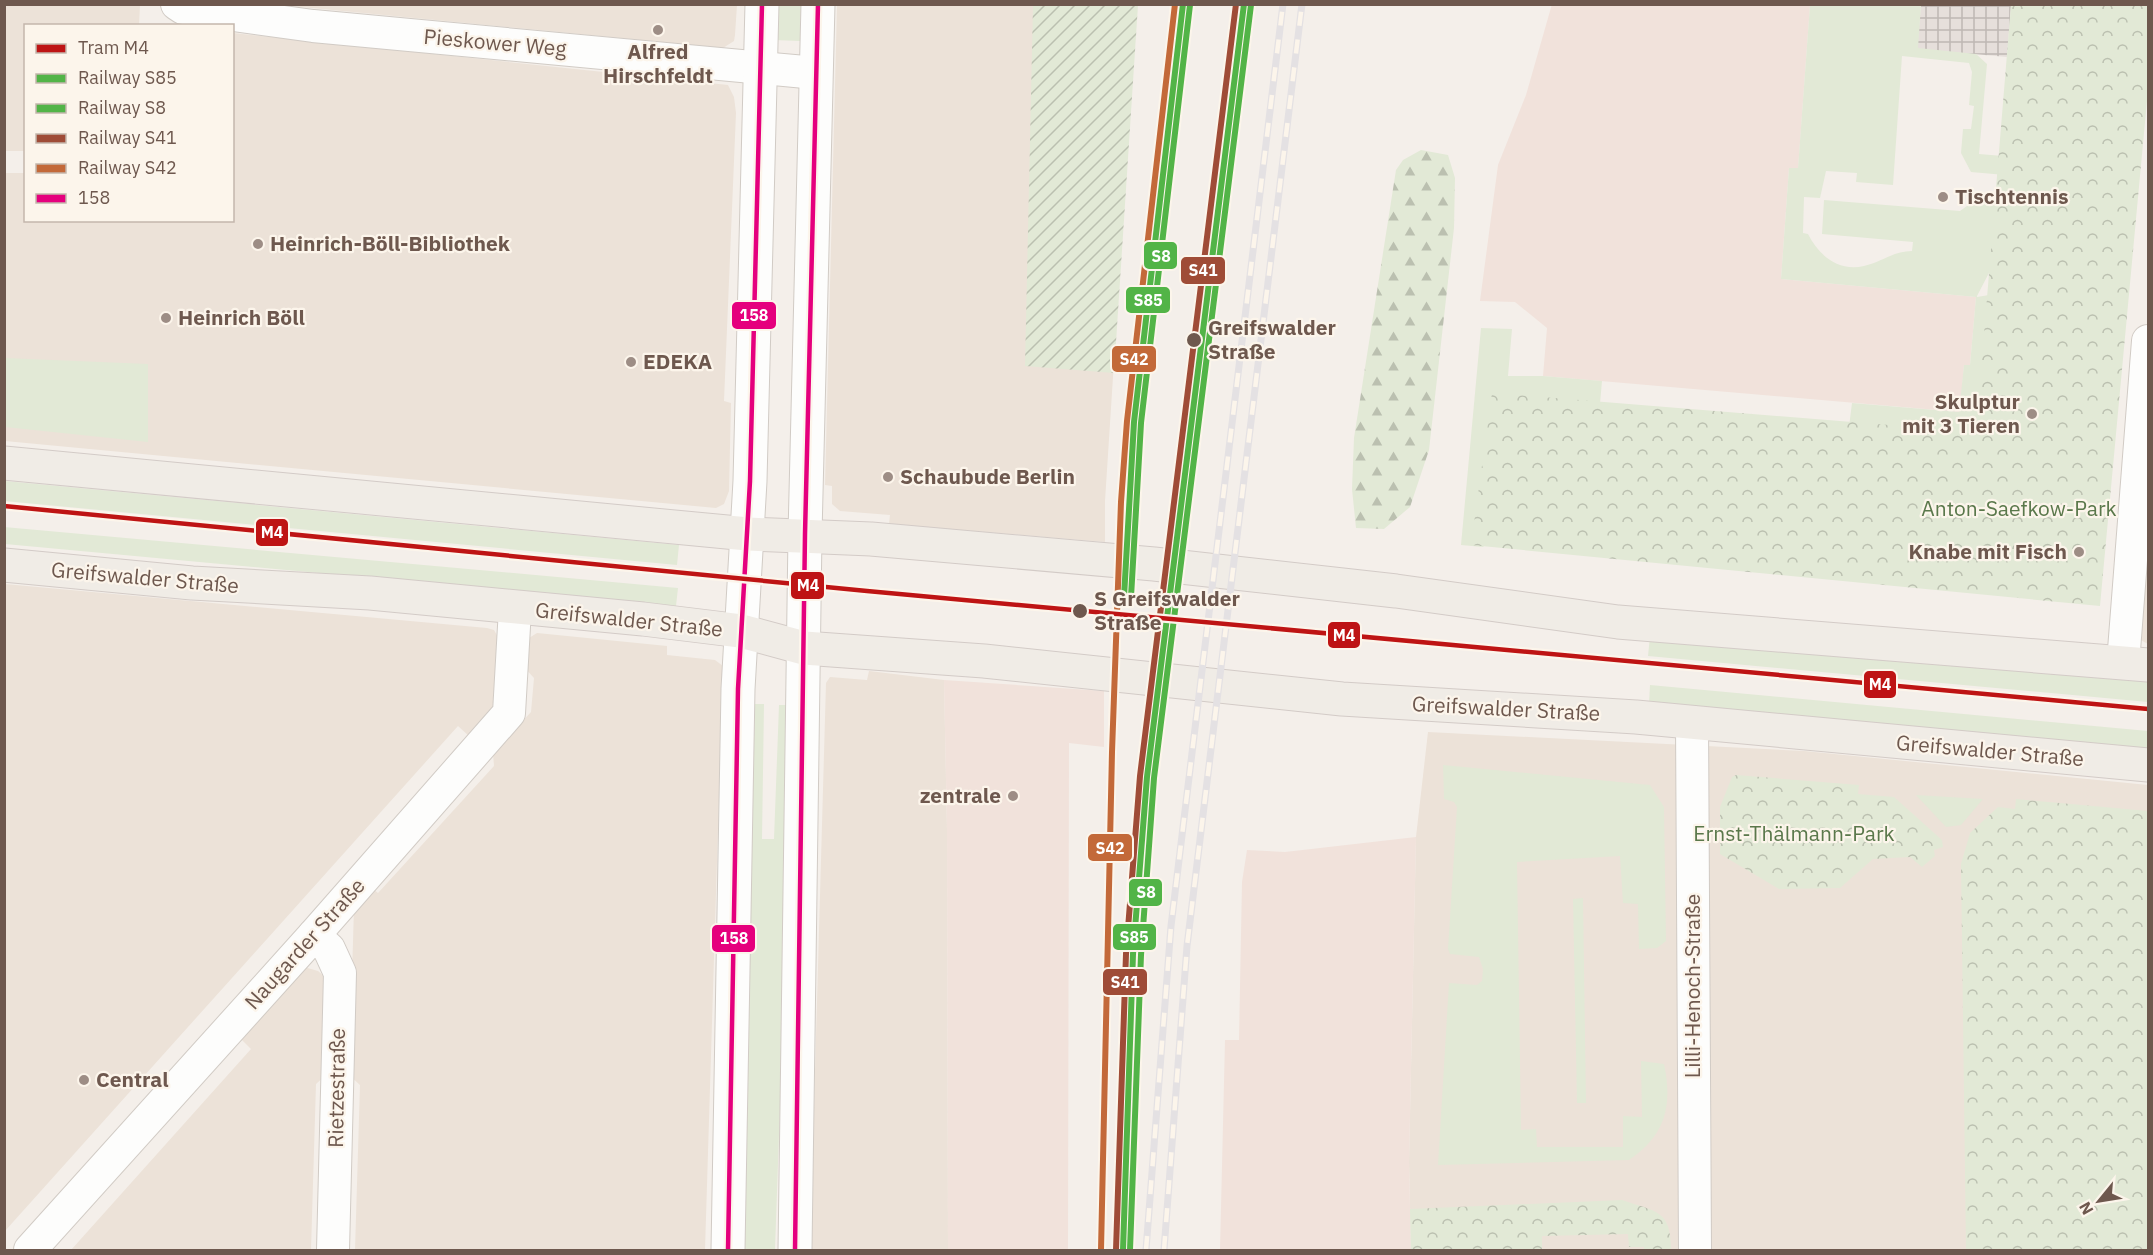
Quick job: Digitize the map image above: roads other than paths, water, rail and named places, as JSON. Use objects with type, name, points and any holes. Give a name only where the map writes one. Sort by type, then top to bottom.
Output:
[{"type":"main road","points":[[4,463],[748,534],[805,534],[1166,565],[1396,591],[1618,622],[2136,664]]},
{"type":"main road","name":"Greifswalder Straße","points":[[4,565],[192,583],[370,593],[515,609],[643,619],[741,631],[804,648],[984,661],[1342,699],[1692,722],[2148,765]]},
{"type":"street","name":"Pieskower Weg","points":[[177,4],[183,8],[313,26],[816,73]]},
{"type":"street","points":[[728,1251],[741,631],[748,534],[762,4]]},
{"type":"street","points":[[795,1251],[805,534],[818,4]]},
{"type":"street","points":[[2136,664],[2148,341]]},
{"type":"street","name":"Naugarder Straße","points":[[30,1251],[314,935],[509,713],[515,609]]},
{"type":"street","name":"Lilli-Henoch-Straße","points":[[1692,722],[1695,1251]]},
{"type":"street","name":"Rietzestraße","points":[[314,935],[329,949],[340,973],[333,1251]]},
{"type":"railway","points":[[1146,1250],[1171,926],[1283,4]]},
{"type":"railway","points":[[1164,1250],[1187,946],[1302,4]]},
{"type":"tram line","name":"M4","points":[[4,506],[867,591],[2148,709]]},
{"type":"rail line","name":"S42","points":[[1101,1250],[1112,752],[1121,502],[1127,421],[1175,4]]},
{"type":"rail line","name":"S85","points":[[1124,597],[1134,422],[1183,4]]},
{"type":"rail line","name":"S41","points":[[1116,1250],[1126,954],[1140,776],[1236,4]]},
{"type":"rail line","name":"S85","points":[[1123,1250],[1133,954],[1147,777],[1244,4]]},
{"type":"rail line","name":"S8","points":[[1131,597],[1141,423],[1190,5]]},
{"type":"rail line","name":"S8","points":[[1130,1250],[1141,955],[1154,778],[1251,5]]},
{"type":"place","name":"Alfred Hirschfeldt","points":[[658,30]]},
{"type":"place","name":"Tischtennis","points":[[1943,197]]},
{"type":"place","name":"Heinrich-Böll-Bibliothek","points":[[258,244]]},
{"type":"place","name":"Heinrich Böll","points":[[166,318]]},
{"type":"place","name":"Greifswalder Straße","points":[[1194,340]]},
{"type":"place","name":"EDEKA","points":[[631,362]]},
{"type":"place","name":"Skulptur mit 3 Tieren","points":[[2032,414]]},
{"type":"place","name":"Schaubude Berlin","points":[[888,477]]},
{"type":"place","name":"Knabe mit Fisch","points":[[2079,552]]},
{"type":"place","name":"S Greifswalder Straße","points":[[1080,611]]},
{"type":"place","name":"zentrale","points":[[1013,796]]},
{"type":"place","name":"Central","points":[[84,1080]]},
{"type":"park label","name":"Anton-Saefkow-Park","points":[[2019,509]]},
{"type":"park label","name":"Ernst-Thälmann-Park","points":[[1794,834]]}]
